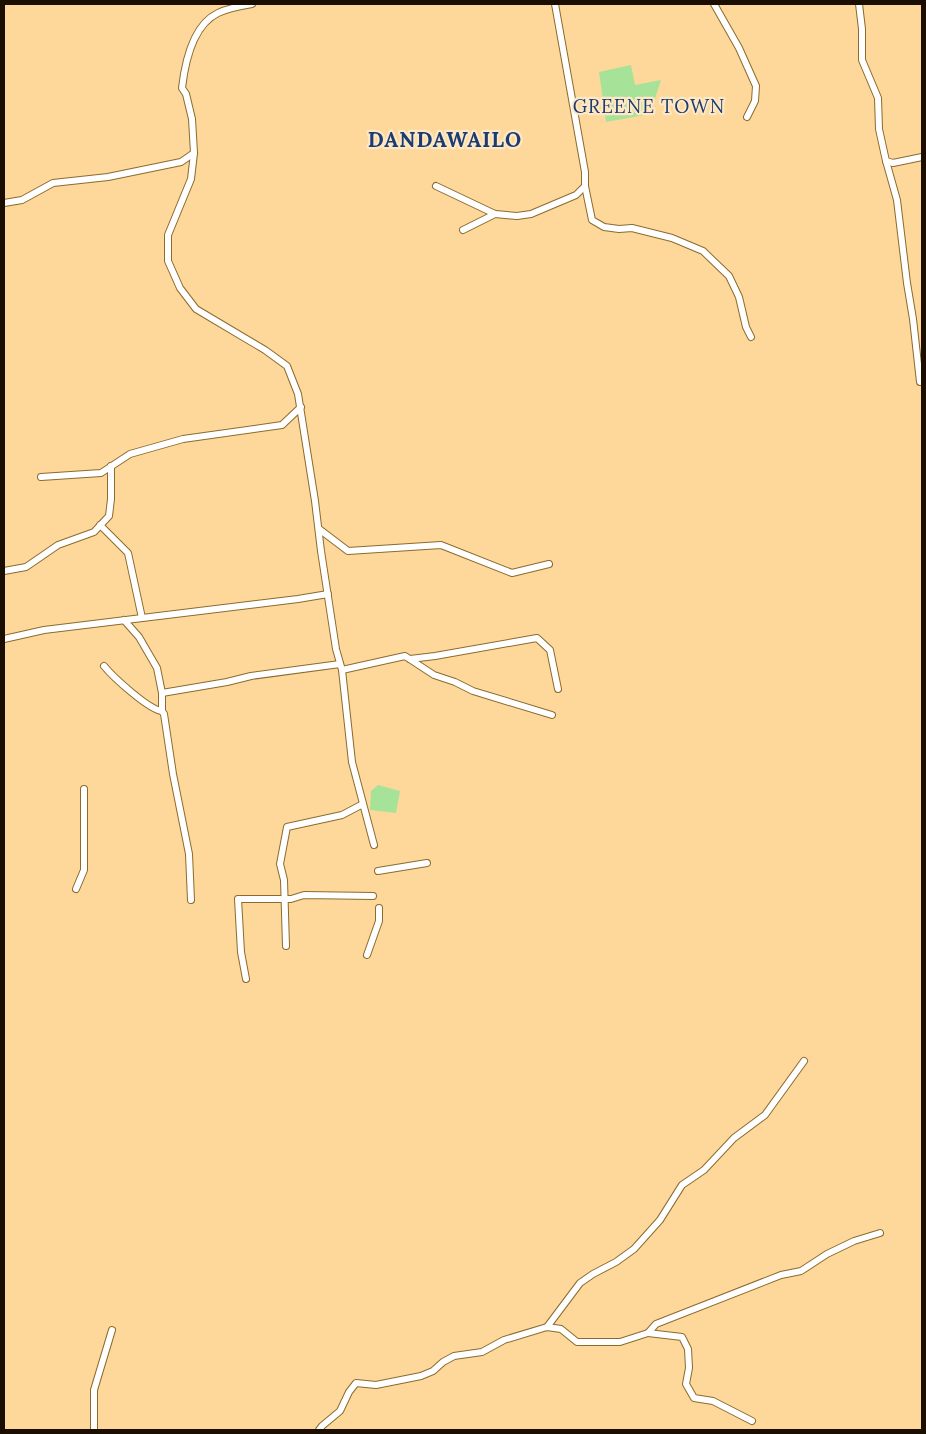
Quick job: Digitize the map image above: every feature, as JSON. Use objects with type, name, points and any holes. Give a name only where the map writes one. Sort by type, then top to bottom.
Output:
[{"type":"street","points":[[252,4],[233,5],[216,14],[198,30],[189,54],[182,88],[186,94],[192,119],[194,153],[191,179],[168,236],[168,261],[180,288],[196,309],[265,350],[287,366],[298,394],[336,649],[341,667],[352,762],[374,845]]},
{"type":"street","points":[[555,4],[592,220],[604,227],[632,228],[672,238],[703,251],[729,276],[739,297],[746,327],[751,337]]},
{"type":"street","points":[[714,4],[739,48],[756,86],[755,101],[747,117]]},
{"type":"street","points":[[859,4],[862,29],[862,60],[878,98],[879,129],[897,200],[920,382]]},
{"type":"street","points":[[4,203],[22,200],[53,183],[108,177],[172,164],[181,162],[194,153]]},
{"type":"street","points":[[886,161],[893,163],[922,157]]},
{"type":"street","points":[[436,186],[495,214],[517,216],[531,214],[576,196],[585,186]]},
{"type":"street","points":[[463,230],[495,214]]},
{"type":"street","points":[[41,478],[101,473],[130,454],[183,439],[282,425],[301,407]]},
{"type":"street","points":[[4,571],[26,567],[58,545],[94,532],[108,516],[111,499],[111,466]]},
{"type":"street","points":[[100,525],[128,552],[142,618]]},
{"type":"street","points":[[319,529],[348,551],[441,545],[512,573],[549,564]]},
{"type":"street","points":[[4,639],[44,630],[328,594]]},
{"type":"street","points":[[124,620],[139,638],[157,668],[162,693],[162,711],[189,854],[190,900]]},
{"type":"street","points":[[410,659],[462,652],[537,638],[550,650],[558,689]]},
{"type":"street","points":[[162,693],[251,676],[341,667],[405,656],[434,675],[473,691],[552,715]]},
{"type":"street","points":[[104,666],[111,675],[148,705],[162,711]]},
{"type":"street","points":[[76,889],[84,870],[84,789]]},
{"type":"street","points":[[286,946],[284,880],[280,864],[287,827],[342,815],[363,804]]},
{"type":"street","points":[[378,871],[427,863]]},
{"type":"street","points":[[246,978],[240,952],[238,899],[291,899],[304,895],[372,896]]},
{"type":"street","points":[[367,955],[379,921],[379,908]]},
{"type":"street","points":[[547,1327],[580,1283],[634,1250],[660,1220],[682,1185],[704,1170],[734,1138],[765,1115],[804,1061]]},
{"type":"street","points":[[648,1333],[656,1324],[782,1275],[801,1271],[827,1254],[854,1241],[880,1233]]},
{"type":"street","points":[[319,1430],[340,1411],[349,1392],[356,1383],[376,1385],[421,1376],[454,1356],[482,1352],[504,1340],[547,1327],[561,1328],[577,1342],[620,1342],[648,1333],[682,1337],[688,1349],[689,1368],[686,1384],[694,1398],[713,1401],[752,1421]]},
{"type":"street","points":[[94,1430],[94,1390],[112,1330]]},
{"type":"green space","points":[[631,65],[635,85],[661,80],[650,114],[606,122],[599,72]]},
{"type":"green space","points":[[378,785],[400,791],[396,813],[370,810],[371,791]]},
{"type":"district","name":"GREENE TOWN","points":[[649,106]]},
{"type":"district","name":"DANDAWAILO","points":[[445,139]]}]
